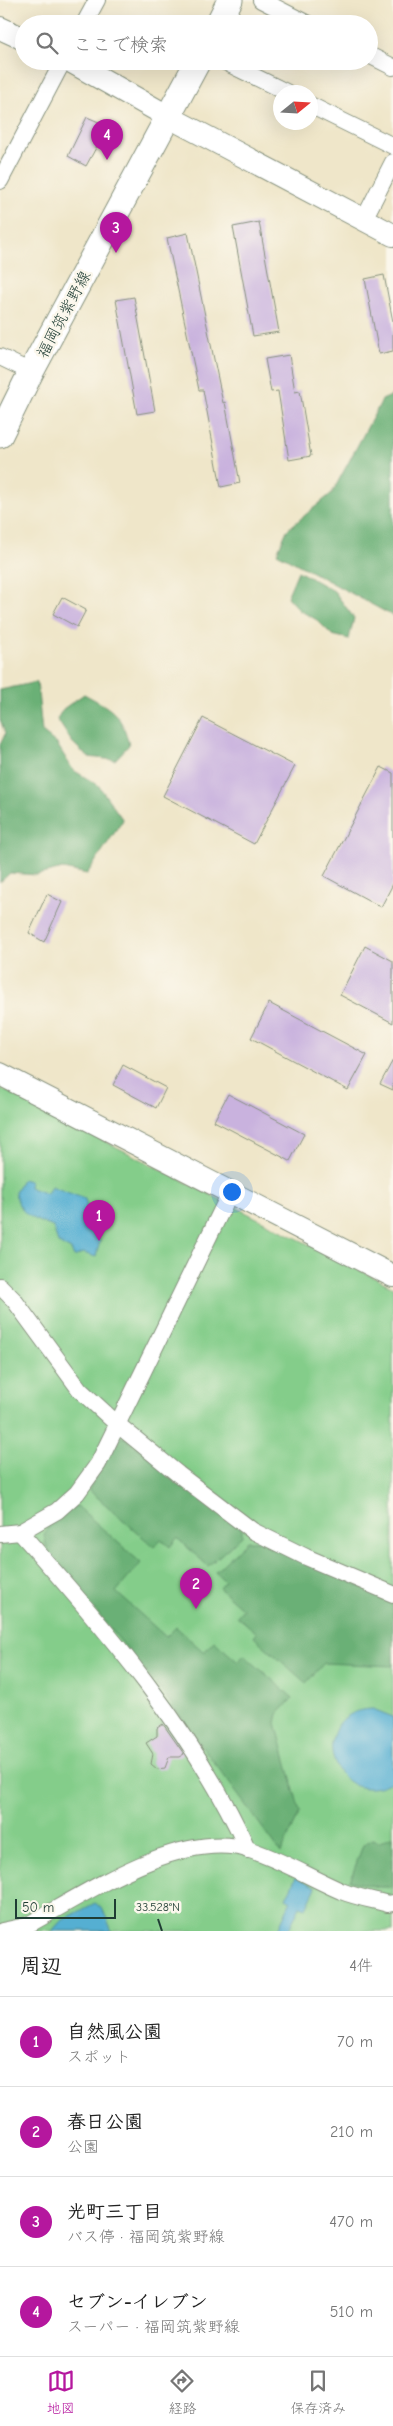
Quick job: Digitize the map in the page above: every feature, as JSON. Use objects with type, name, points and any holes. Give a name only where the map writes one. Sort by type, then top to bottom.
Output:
[{"type":"main road","points":[[222,15],[230,0]]},
{"type":"main road","name":"福岡筑紫野線","points":[[0,435],[31,372],[193,70]]},
{"type":"street","points":[[89,15],[97,0]]},
{"type":"street","points":[[261,0],[290,15]]},
{"type":"street","points":[[0,28],[15,35]]},
{"type":"street","points":[[378,60],[393,67]]},
{"type":"street","points":[[0,181],[58,70]]},
{"type":"street","points":[[86,70],[169,117],[393,235]]},
{"type":"street","points":[[241,70],[273,86]]},
{"type":"street","points":[[318,109],[393,146]]},
{"type":"street","points":[[364,221],[393,162]]},
{"type":"street","points":[[0,356],[31,372]]},
{"type":"street","points":[[0,1074],[231,1191],[393,1276]]},
{"type":"street","points":[[0,1534],[20,1532],[57,1511],[77,1493],[98,1464],[231,1191]]},
{"type":"street","points":[[0,1286],[14,1300],[80,1390],[117,1424],[178,1474],[253,1531],[306,1557],[393,1594]]},
{"type":"street","points":[[20,1532],[90,1612],[161,1701],[231,1813],[248,1850]]},
{"type":"street","points":[[2,1931],[26,1926],[165,1855],[192,1847],[231,1846],[248,1850],[278,1860],[343,1892],[388,1904],[393,1903]]},
{"type":"green space","points":[[393,395],[393,616],[277,553],[287,530],[332,493],[382,400]]},
{"type":"green space","points":[[298,571],[334,591],[354,618],[349,639],[332,635],[317,620],[299,610],[287,597]]},
{"type":"green space","points":[[37,682],[42,732],[57,744],[73,770],[98,785],[123,820],[87,874],[63,869],[37,875],[10,873],[0,882],[0,745],[5,734],[0,719],[0,690]]},
{"type":"green space","points":[[84,694],[108,708],[119,718],[123,726],[129,745],[115,760],[88,757],[72,742],[57,719],[63,709]]},
{"type":"green space","points":[[0,1088],[393,1287],[393,1931],[0,1931]]},
{"type":"green space","points":[[115,1437],[125,1438],[242,1529],[242,1536],[208,1566],[177,1538],[170,1547],[161,1539],[154,1547],[89,1490]]},
{"type":"green space","points":[[76,1505],[141,1563],[116,1592],[166,1637],[176,1627],[204,1652],[214,1641],[238,1662],[244,1655],[293,1698],[278,1714],[276,1723],[300,1812],[281,1853],[163,1693],[47,1551],[44,1535],[52,1521]]},
{"type":"green space","points":[[247,1541],[259,1541],[393,1601],[393,1666],[324,1663],[306,1683],[254,1637],[257,1633],[237,1616],[243,1609],[219,1588],[225,1581],[215,1572]]},
{"type":"green space","points":[[393,1836],[393,1887],[379,1887],[350,1881],[363,1845],[373,1839],[378,1843]]},
{"type":"water","points":[[22,1179],[30,1181],[29,1187],[47,1194],[51,1186],[85,1199],[93,1231],[100,1241],[96,1257],[83,1253],[74,1257],[71,1250],[58,1243],[53,1227],[33,1218],[24,1211],[17,1200],[15,1192]]},
{"type":"water","points":[[373,1709],[393,1717],[393,1781],[372,1788],[354,1785],[341,1774],[334,1759],[332,1742],[338,1726],[351,1714]]},
{"type":"water","points":[[296,1877],[316,1887],[306,1908],[300,1906],[288,1931],[277,1931],[291,1901],[286,1898]]},
{"type":"water","points":[[95,1903],[102,1908],[112,1931],[52,1931],[61,1921]]},
{"type":"building","points":[[87,117],[108,126],[86,166],[68,156]]},
{"type":"building","points":[[259,222],[279,332],[253,336],[233,227]]},
{"type":"building","points":[[188,233],[223,403],[225,402],[240,483],[221,487],[203,390],[199,390],[167,238]]},
{"type":"building","points":[[384,275],[393,322],[393,351],[379,354],[365,279]]},
{"type":"building","points":[[134,297],[155,411],[137,414],[116,300]]},
{"type":"building","points":[[289,355],[295,392],[300,391],[311,456],[289,460],[278,391],[271,392],[265,359]]},
{"type":"building","points":[[62,597],[86,610],[77,627],[53,614]]},
{"type":"building","points":[[203,718],[295,766],[254,844],[163,796]]},
{"type":"building","points":[[381,767],[393,773],[393,884],[381,907],[324,876]]},
{"type":"building","points":[[47,894],[62,902],[44,942],[29,933]]},
{"type":"building","points":[[365,946],[393,961],[393,1023],[340,995]]},
{"type":"building","points":[[269,1003],[367,1055],[348,1090],[251,1038]]},
{"type":"building","points":[[393,1060],[393,1090],[380,1084]]},
{"type":"building","points":[[123,1065],[166,1088],[156,1108],[113,1085]]},
{"type":"building","points":[[228,1094],[304,1134],[290,1161],[214,1121]]},
{"type":"building","points":[[163,1724],[184,1754],[179,1757],[169,1757],[165,1768],[157,1769],[151,1764],[153,1754],[146,1743],[157,1736],[157,1728]]},
{"type":"place","name":"セブン-イレブン","points":[[107,160]]},
{"type":"place","name":"光町三丁目","points":[[116,253]]},
{"type":"place","name":"自然風公園","points":[[99,1241]]},
{"type":"place","name":"春日公園","points":[[196,1609]]}]
